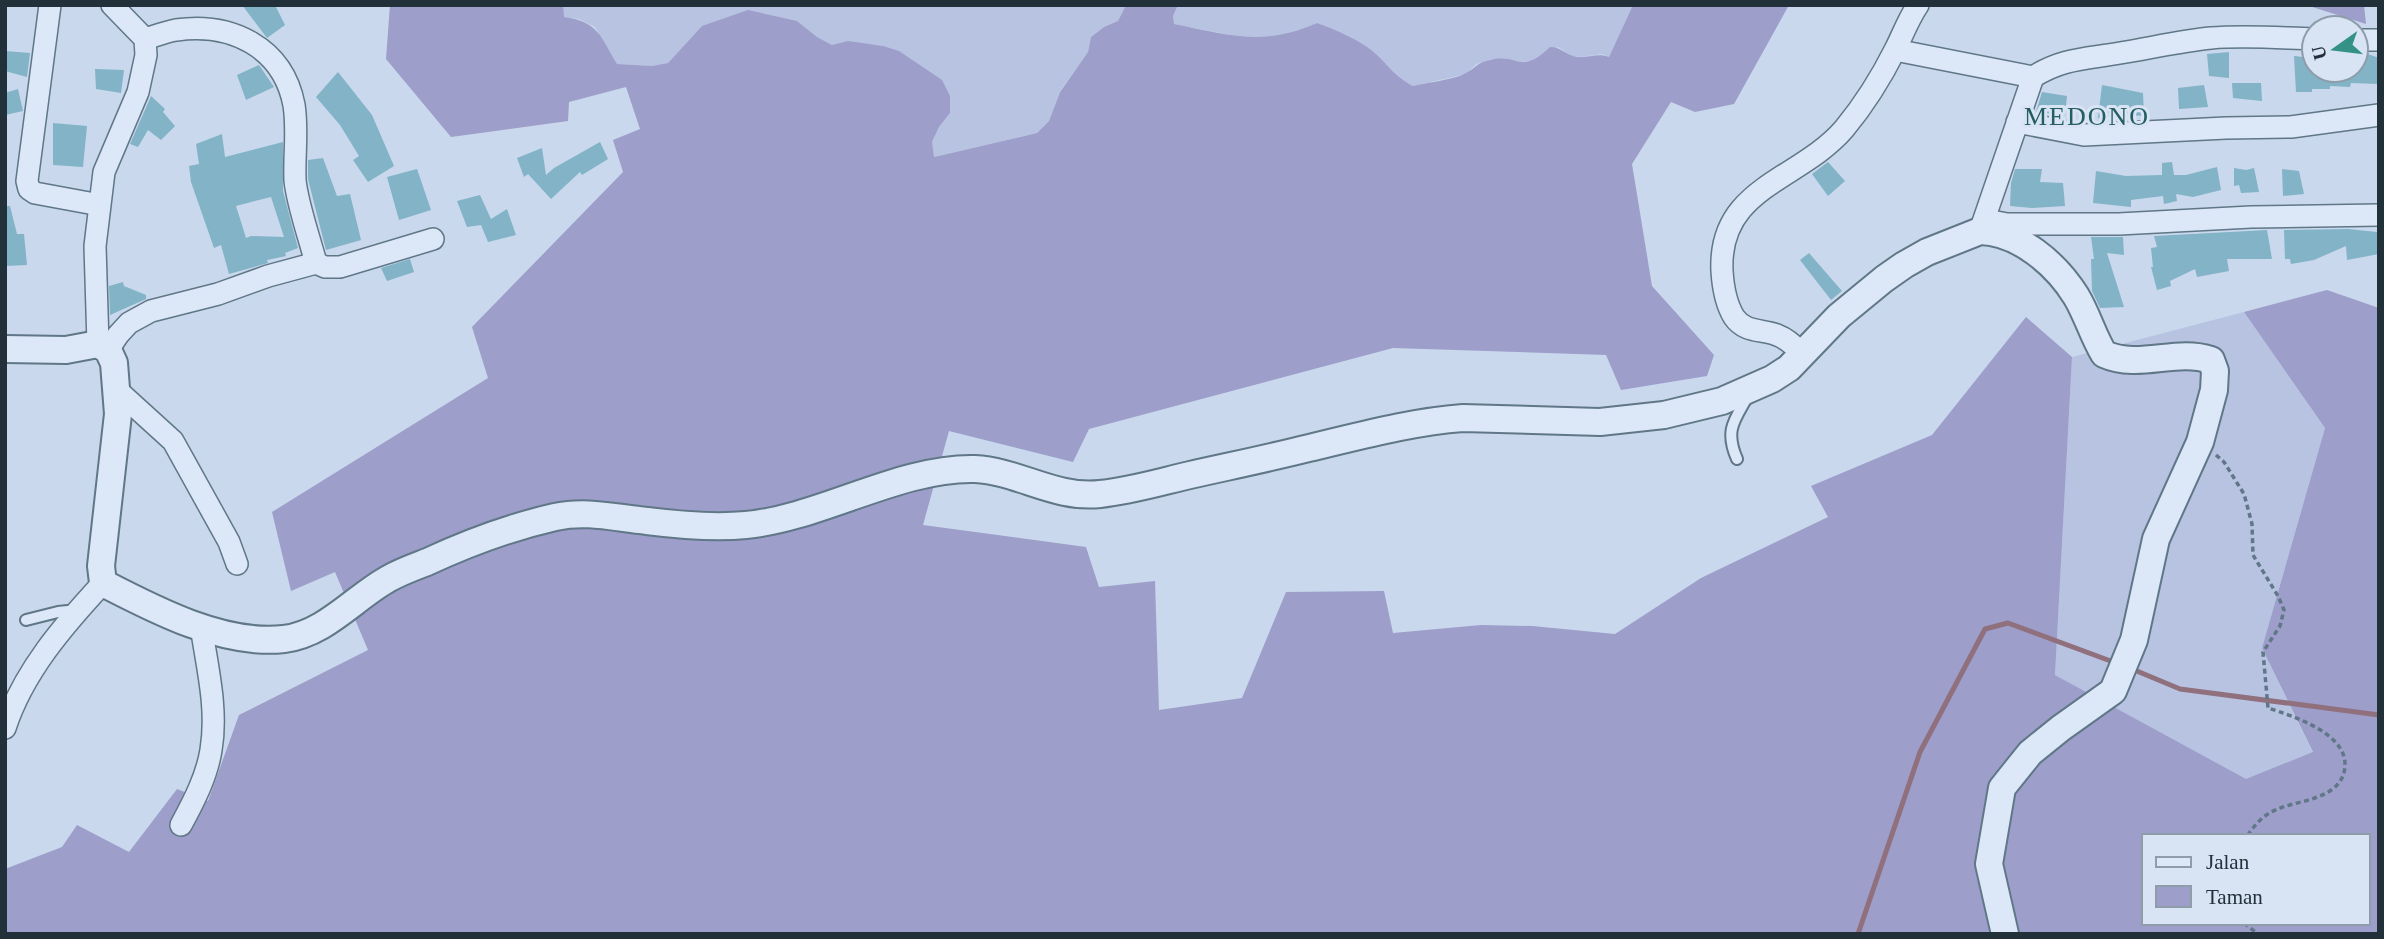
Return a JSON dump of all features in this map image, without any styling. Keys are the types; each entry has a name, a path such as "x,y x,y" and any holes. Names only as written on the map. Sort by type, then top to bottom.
{"street":[{"path":"50,5 27,181 29,188 35,193 100,205"},
{"path":"5,728 22,687 78,610 103,583 101,566 118,414 118,391 114,363 103,347 95,246 104,172 138,92 146,55 145,39 112,5"},
{"path":"1802,354 1792,343 1778,335 1745,328 1736,321 1726,299 1723,282 1722,264 1729,227 1737,212 1746,203 1830,143 1856,114 1895,50 1918,5"},
{"path":"145,39 175,30 228,32 264,49 275,62 293,103 296,137 295,182 316,263"},
{"path":"1895,50 2033,77 2065,61 2193,40 2240,37 2300,39"},
{"path":"1982,225 2033,77"},
{"path":"2017,121 2084,135 2291,127 2379,115"},
{"path":"103,583 150,607 228,636 244,639 285,639 325,624 384,581 461,546 521,526 568,515 595,513 649,522 749,525 907,480 954,470 995,471 1063,492 1095,495 1240,465 1418,423 1462,418 1575,422 1652,416 1701,407 1752,388 1788,368 1839,316 1884,278 1927,252 1982,225 2119,224 2241,217 2379,215"},
{"path":"1982,225 2026,245 2061,276 2077,297 2104,354 2129,362 2182,355 2199,356 2211,360 2216,371 2214,390 2200,442 2157,540 2134,640 2113,691 2030,753 2002,789 1989,864 2005,934"},
{"path":"5,349 66,350 103,347 129,323 151,312 316,263 325,267 340,267 433,239"},
{"path":"118,391 173,442 217,519 237,564"},
{"path":"181,825 203,779 213,734 212,698 201,626"}],"lane":[{"path":"1737,459 1730,441 1731,429 1752,388"},
{"path":"26,620 78,610"}],"path":[{"path":"2200,442 2224,461 2244,494 2252,524 2253,555 2284,611 2280,626 2263,652 2268,708 2304,720 2338,744 2345,758 2345,773 2336,787 2308,801 2278,809 2264,817 2249,834"}],"shaded area":[{"path":"563,5 1126,5 1118,21 1091,37 1088,52 1060,91 1049,121 1037,133 933,157 932,142 950,113 883,46 848,42 832,45 797,21 702,26 668,63 652,66 616,64 595,27 579,19 563,17"},
{"path":"1178,5 1633,5 1609,57 1602,54 1572,56 1558,47 1536,61 1492,59 1476,64 1466,74 1413,86 1398,78 1374,52 1317,23 1296,33 1246,38 1174,24 1173,16"},
{"path":"2244,312 2325,428 2262,648 2313,753 2245,780 2055,675 2072,357"}],"green space":[{"path":"390,5 563,5 564,17 576,19 592,27 602,38 617,64 652,66 668,63 702,26 748,10 797,21 832,45 848,41 899,51 942,80 950,96 950,113 932,142 934,157 1037,133 1049,121 1060,92 1088,52 1091,37 1118,21 1126,5 1178,5 1173,16 1174,24 1246,37 1280,35 1317,23 1363,45 1413,86 1462,75 1486,61 1507,59 1525,62 1540,56 1550,47 1578,57 1609,57 1633,5 1789,5 1734,104 1695,112 1671,102 1632,164 1652,286 1714,355 1707,376 1621,390 1606,355 1393,348 1089,429 1073,462 949,431 923,525 1086,547 1099,587 1155,581 1159,710 1242,698 1286,592 1384,591 1393,633 1481,625 1532,626 1615,634 1701,578 1828,517 1811,486 1932,435 2026,317 2072,357 2055,675 2246,779 2313,752 2262,648 2325,428 2244,312 2327,290 2379,308 2379,934 5,934 5,869 62,847 77,825 129,852 177,789 208,801 239,715 368,650 335,572 291,591 272,512 488,378 472,327 623,172 613,140 640,129 626,87 569,102 568,121 451,137 386,59"},
{"path":"2306,5 2364,5 2365,14 2334,14"}],"building":[{"path":"242,5 275,5 285,25 267,38"},
{"path":"5,51 30,53 27,77 5,71"},
{"path":"2229,52 2229,78 2209,76 2207,54"},
{"path":"2370,55 2379,58 2379,84 2370,84"},
{"path":"2294,56 2300,57 2300,84 2351,84 2350,87 2330,86 2330,89 2296,92"},
{"path":"259,65 274,87 246,100 237,75"},
{"path":"95,69 124,70 121,93 96,89"},
{"path":"338,72 372,115 394,166 368,182 353,160 359,156 340,125 316,97"},
{"path":"2232,83 2261,83 2262,101 2233,98"},
{"path":"2102,85 2143,93 2144,116 2098,118"},
{"path":"2204,85 2208,107 2179,109 2178,88"},
{"path":"18,89 23,111 5,115 5,93"},
{"path":"2042,92 2067,96 2065,115 2036,112"},
{"path":"151,96 165,109 163,112 175,126 161,140 148,130 138,147 130,144"},
{"path":"53,123 87,126 83,167 53,165"},
{"path":"222,134 225,157 283,142 283,191 298,248 285,253 286,256 267,260 268,263 229,274 221,245 214,248 191,182 189,166 199,164 196,144","holes":["271,197 284,237 246,238 236,206"]},
{"path":"600,142 608,159 582,175 580,172 551,199 528,174 524,177 517,158 542,148 546,175"},
{"path":"323,158 337,196 350,194 361,240 326,250 308,179 308,160"},
{"path":"1828,162 1845,181 1828,196 1812,174"},
{"path":"2172,162 2174,175 2186,175 2217,167 2221,190 2193,197 2176,194 2177,201 2164,204 2163,196 2131,200 2131,207 2093,203 2096,171 2126,176 2162,175 2162,163"},
{"path":"2234,168 2254,168 2259,192 2241,193 2239,185 2234,186"},
{"path":"417,169 431,210 399,220 387,177"},
{"path":"2015,169 2042,169 2040,182 2063,183 2065,206 2010,206"},
{"path":"2282,169 2299,171 2304,194 2283,196"},
{"path":"480,195 491,219 507,209 516,235 488,242 481,225 467,227 457,201"},
{"path":"5,206 10,206 17,234 24,234 27,265 5,266"},
{"path":"2348,229 2377,232 2379,254 2347,260 2346,246 2314,260 2291,264 2290,259 2285,259 2284,230"},
{"path":"2267,230 2272,259 2227,259 2229,271 2197,277 2195,269 2170,281 2171,286 2157,290 2151,267 2151,248 2157,247 2154,236"},
{"path":"2091,237 2123,237 2124,255 2107,253 2124,307 2100,308 2092,291 2091,259 2094,259"},
{"path":"1809,253 1842,291 1831,300 1800,260"},
{"path":"410,259 414,272 387,281 381,268"},
{"path":"123,282 124,286 146,295 146,299 110,315 109,286"}],"waterway":[{"path":"1858,934 1920,752 1985,629 2008,623 2116,663"},
{"path":"2132,669 2180,689 2379,715"}],"district":[{"name":"MEDONO","path":"2087,116"}]}
